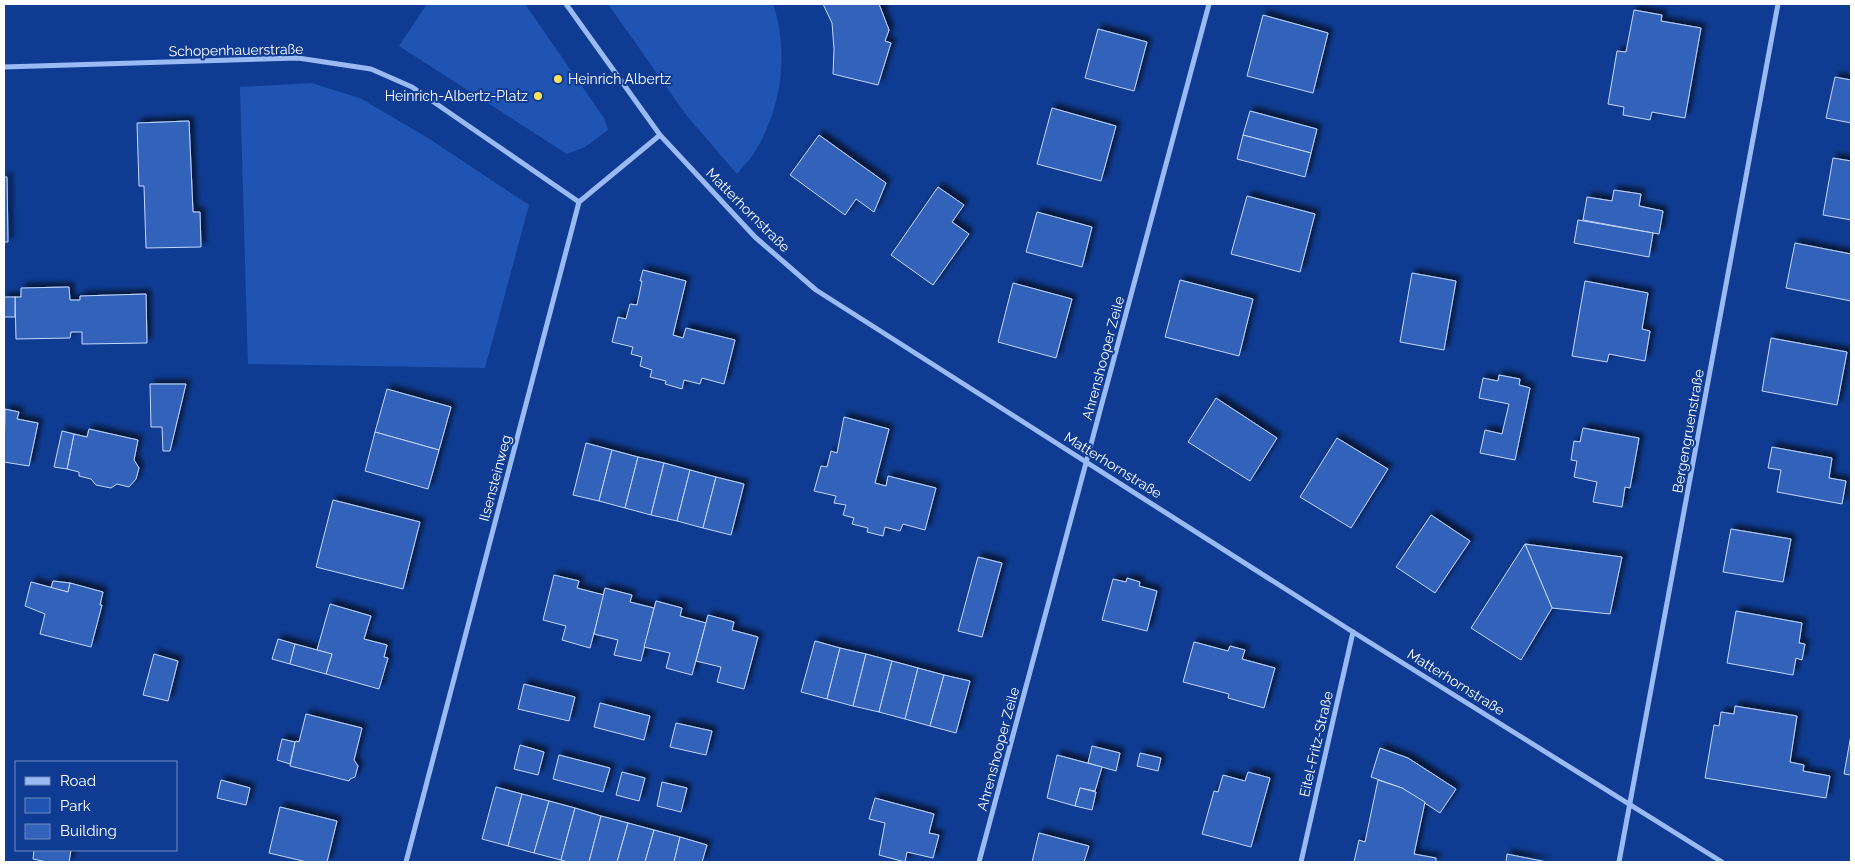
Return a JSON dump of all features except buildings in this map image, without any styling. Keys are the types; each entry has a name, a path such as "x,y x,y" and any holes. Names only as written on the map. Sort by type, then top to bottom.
{"street":[{"name":"Matterhornstraße","path":"566,4 660,135 755,238 816,290 1353,632 1722,862"},
{"name":"Ahrenshooper Zeile","path":"979,862 1209,4"},
{"name":"Bergengruenstraße","path":"1619,862 1778,4"},
{"name":"Schopenhauerstraße","path":"4,67 298,58 371,69 412,87 579,202"},
{"path":"579,202 660,135"},
{"name":"Ilsensteinweg","path":"406,862 579,202"},
{"name":"Eitel-Fritz-Straße","path":"1301,862 1353,632"}],"green space":[{"path":"427,4 525,4 604,118 608,130 585,147 567,154 399,46"},
{"path":"608,4 773,4 781,42 780,82 776,102 762,139 752,156 737,174 687,116"},
{"path":"311,83 360,98 428,138 529,205 485,368 248,364 240,87"}],"place":[{"name":"Heinrich Albertz","path":"558,79"},
{"name":"Heinrich-Albertz-Platz","path":"538,96"}]}
